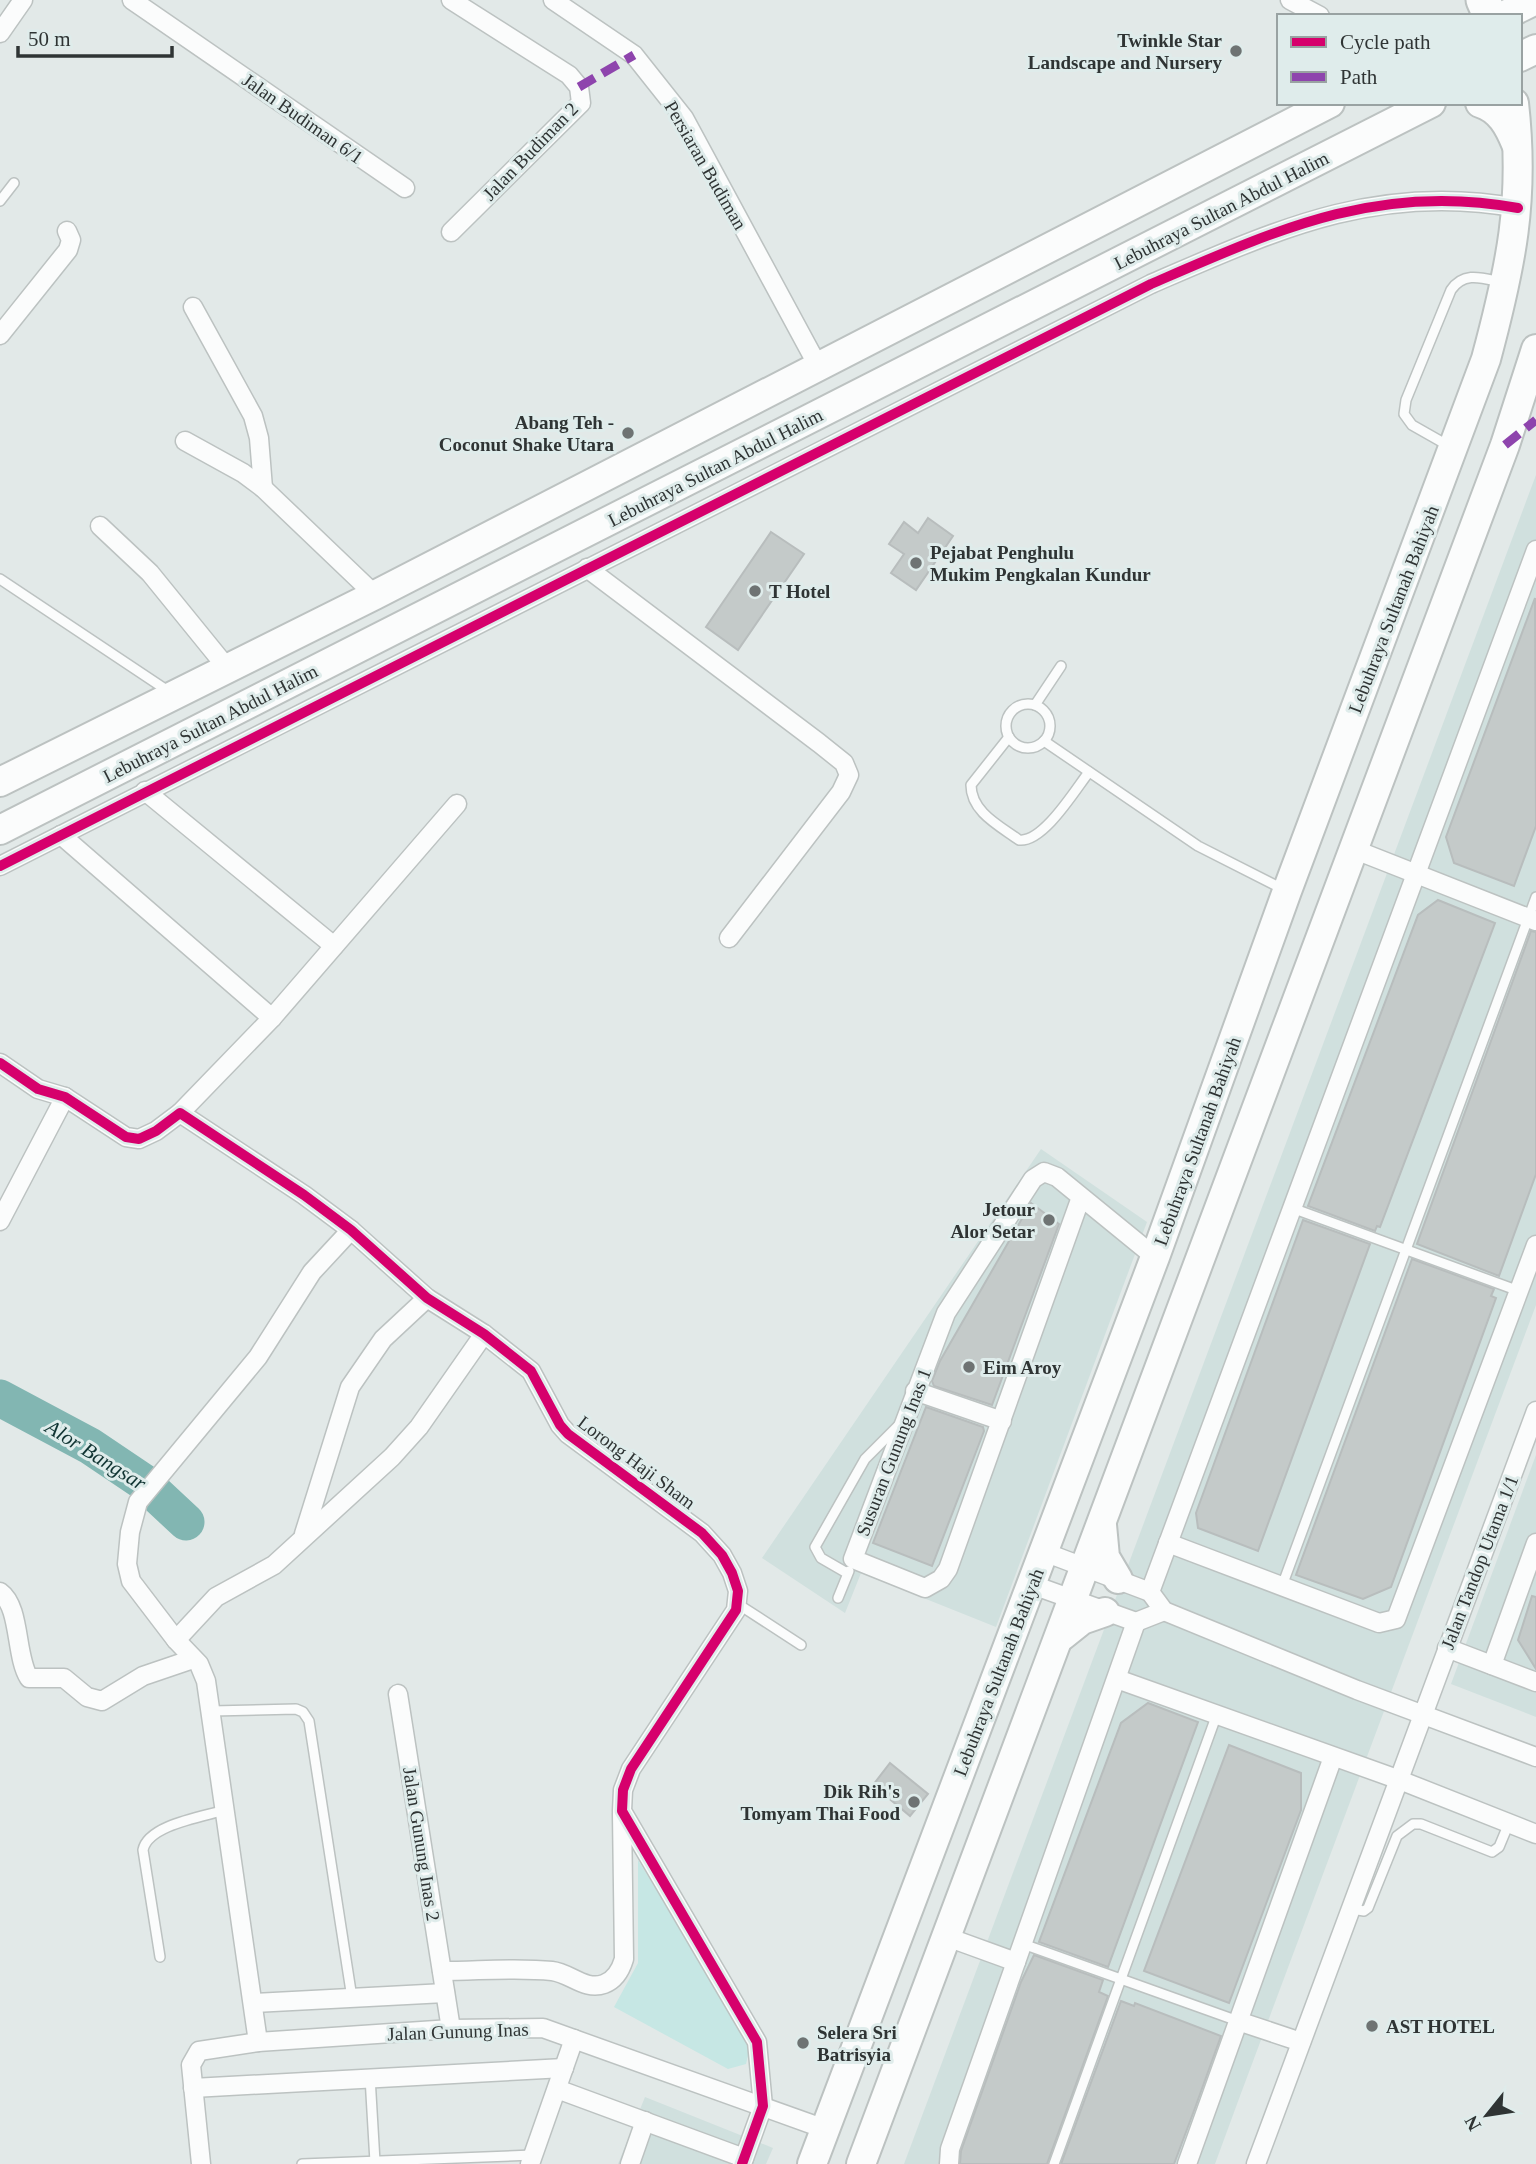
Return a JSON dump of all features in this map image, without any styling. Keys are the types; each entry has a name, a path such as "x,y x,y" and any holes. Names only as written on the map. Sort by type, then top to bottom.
{"main road":[{"path":"1507,14 1536,0"},
{"name":"Lebuhraya Sultan Abdul Halim","path":"0,782 375,595 1326,105"},
{"name":"Lebuhraya Sultan Abdul Halim","path":"0,830 1427,105"},
{"path":"1485,105 1502,118 1519,150"},
{"name":"Lebuhraya Sultanah Bahiyah","path":"812,2164 1155,1256 1287,891 1486,359 1507,282 1518,208 1519,150 1514,105"},
{"path":"861,2164 1062,1636 1103,1519 1505,445 1536,349"},
{"path":"1103,1519 1102,1544 1118,1579"},
{"path":"1062,1636 1082,1620 1105,1612"}],"street":[{"path":"0,33 23,0"},
{"name":"Jalan Budiman 6/1","path":"132,0 405,188"},
{"name":"Jalan Budiman 2","path":"451,0 569,75 579,88 580,103 451,232"},
{"name":"Persiaran Budiman","path":"553,0 634,55 676,108 818,366"},
{"path":"1290,0 1316,14"},
{"path":"0,866 587,568 815,456 978,369 1151,284 1245,243 1349,209 1396,202 1475,200 1518,208"},
{"path":"0,335 68,250 71,240 67,230"},
{"path":"193,307 253,416 259,438 263,488"},
{"path":"185,441 243,472 263,488 375,595"},
{"path":"100,526 150,573 228,669"},
{"path":"1150,1592 1536,550"},
{"path":"587,568 819,743 844,763 849,775 841,792 729,938"},
{"path":"145,791 334,946"},
{"path":"0,1063 38,1089 65,1097 126,1137 139,1139 156,1131 180,1113 272,1018 457,804"},
{"path":"61,835 272,1018"},
{"path":"1353,849 1532,919"},
{"path":"0,1221 65,1097"},
{"name":"Lorong Haji Sham","path":"180,1113 351,1230 427,1298 484,1334 538,1378 553,1413 568,1434 709,1541 732,1573 738,1591 736,1607"},
{"name":"Susuran Gunung Inas 1","path":"1044,1172 1051,1173 1081,1197 948,1569 942,1579 925,1588 850,1566 915,1391 946,1313 1033,1179 1044,1172"},
{"path":"1081,1197 1155,1256"},
{"path":"258,2042 206,1681 199,1664 176,1640 131,1581 127,1564 130,1532 138,1502 258,1357 312,1272 351,1230"},
{"path":"1168,1543 1379,1623 1396,1619 1536,1245"},
{"path":"304,1534 350,1387 383,1339 427,1298"},
{"path":"176,1640 216,1597 274,1565 304,1534 392,1457 419,1427 484,1334"},
{"path":"915,1391 1002,1421"},
{"name":"Jalan Tandop Utama 1/1","path":"1256,2164 1352,1909 1397,1779 1534,1422"},
{"path":"1492,1665 1533,1562 1536,1542"},
{"path":"1044,1552 1150,1592 1164,1611 1536,1758"},
{"path":"1030,1584 1136,1622 1164,1611"},
{"path":"0,1592 5,1596 13,1618 29,1678 64,1678 87,1697 102,1701 143,1676 193,1659"},
{"path":"442,1971 555,1971 588,1985 604,1985 621,1969 624,1959 623,1790 631,1769 736,1607"},
{"path":"949,2164 950,2150 1136,1622"},
{"path":"1447,1648 1536,1682"},
{"path":"1117,1679 1397,1779 1536,1834"},
{"name":"Jalan Gunung Inas 2","path":"398,1694 451,2029"},
{"path":"1187,2164 1333,1757"},
{"path":"557,2089 743,2161 763,2106 757,2042 622,1811"},
{"path":"947,1937 1016,1962"},
{"path":"254,2003 445,1993"},
{"path":"1238,2021 1301,2042"},
{"name":"Jalan Gunung Inas","path":"193,2088 191,2065 200,2051 258,2042 451,2029 543,2028 825,2129"},
{"path":"531,2160 574,2039"},
{"path":"201,2164 193,2088 564,2068"},
{"path":"630,2164 645,2121"}],"lane":[{"path":"0,201 15,183"},
{"path":"1453,448 1412,425 1404,414 1406,400 1451,290 1458,281 1472,276 1507,282"},
{"path":"0,579 175,696"},
{"path":"1035,705 1061,666"},
{"path":"1021,705 1035,705 1042,709 1050,722 1044,741 1028,748 1014,743 1009,737 1009,715 1021,705"},
{"path":"1009,737 971,785 971,793 984,814 1019,840 1034,838 1089,772"},
{"path":"1044,741 1198,846 1287,891"},
{"path":"1282,1586 1532,919 1536,897"},
{"path":"1292,1208 1519,1291"},
{"path":"838,1598 850,1566 821,1558 815,1547 866,1459 903,1421"},
{"path":"736,1607 744,1608 801,1646"},
{"path":"212,1711 296,1709 303,1712 309,1721 352,1999"},
{"path":"1054,2164 1217,1714"},
{"path":"160,1957 143,1850 145,1840 155,1832 226,1810"},
{"path":"1352,1909 1364,1911 1368,1908 1397,1836 1406,1826 1421,1824 1492,1852 1499,1847 1509,1824"},
{"path":"1023,1944 1122,1977 1238,2021"},
{"path":"370,2077 375,2162"},
{"path":"302,2164 531,2160"}],"shaded area":[{"path":"1536,475 1536,1305 1215,2164 904,2164"},
{"path":"1041,1149 1147,1222 996,1627 861,1573 845,1613 762,1558"},
{"path":"1536,1455 1536,1717 1451,1684"},
{"path":"638,1860 751,2043 746,2064 728,2069 614,2007 638,1963"},
{"path":"645,2097 773,2148 766,2164 618,2164"}],"building":[{"name":"Pejabat Penghulu Mukim Pengkalan Kundur","path":"928,518 953,536 916,590 891,573 904,554 889,544 904,522 918,533"},
{"name":"T Hotel","path":"771,532 804,554 738,650 706,627"},
{"path":"1535,598 1536,826 1514,886 1454,863 1446,837"},
{"path":"1438,900 1495,923 1380,1227 1377,1226 1375,1231 1308,1206 1418,915"},
{"path":"1531,931 1536,932 1536,1174 1499,1276 1417,1244"},
{"path":"1031,1203 1059,1224 992,1405 934,1386 932,1381 940,1361"},
{"path":"1303,1220 1370,1244 1258,1551 1198,1528 1196,1513"},
{"path":"1412,1259 1494,1289 1491,1296 1496,1298 1391,1587 1363,1599 1296,1575"},
{"path":"926,1407 983,1427 984,1431 932,1566 873,1543"},
{"path":"1532,1596 1536,1597 1536,1669 1518,1640"},
{"path":"1148,1703 1198,1722 1108,1967 1039,1942 1121,1723"},
{"path":"1229,1745 1301,1773 1301,1810 1229,2003 1144,1971"},
{"path":"890,1763 928,1794 910,1816 873,1785"},
{"path":"1034,1955 1103,1980 1099,1992 1108,1996 1047,2164 960,2164 961,2151 1021,1982"},
{"path":"1121,2001 1134,2006 1135,2003 1221,2036 1195,2108 1174,2164 1061,2164"}],"waterway":[{"name":"Alor Bangsar","path":"0,1398 90,1446 142,1481 186,1522"}],"marked path":[{"path":"579,87 634,55"},
{"path":"1505,445 1536,420"}],"cycle path":[{"path":"0,866 1151,284 1285,229 1373,206 1419,201 1467,202 1518,208"},
{"path":"0,1063 38,1089 65,1097 126,1137 139,1139 156,1131 180,1113 304,1195 351,1230 427,1298 484,1334 531,1371 560,1425 568,1434 702,1533 722,1555 738,1591 736,1610 631,1769 623,1790 622,1811 757,2042 763,2106 742,2164"}],"place":[{"name":"Twinkle Star Landscape and Nursery","path":"1236,51"},
{"name":"Abang Teh - Coconut Shake Utara","path":"628,433"},
{"name":"Pejabat Penghulu Mukim Pengkalan Kundur","path":"916,563"},
{"name":"T Hotel","path":"755,591"},
{"name":"Jetour Alor Setar","path":"1049,1220"},
{"name":"Eim Aroy","path":"969,1367"},
{"name":"Dik Rih's Tomyam Thai Food","path":"914,1802"},
{"name":"AST HOTEL","path":"1372,2026"},
{"name":"Selera Sri Batrisyia","path":"803,2043"}]}
